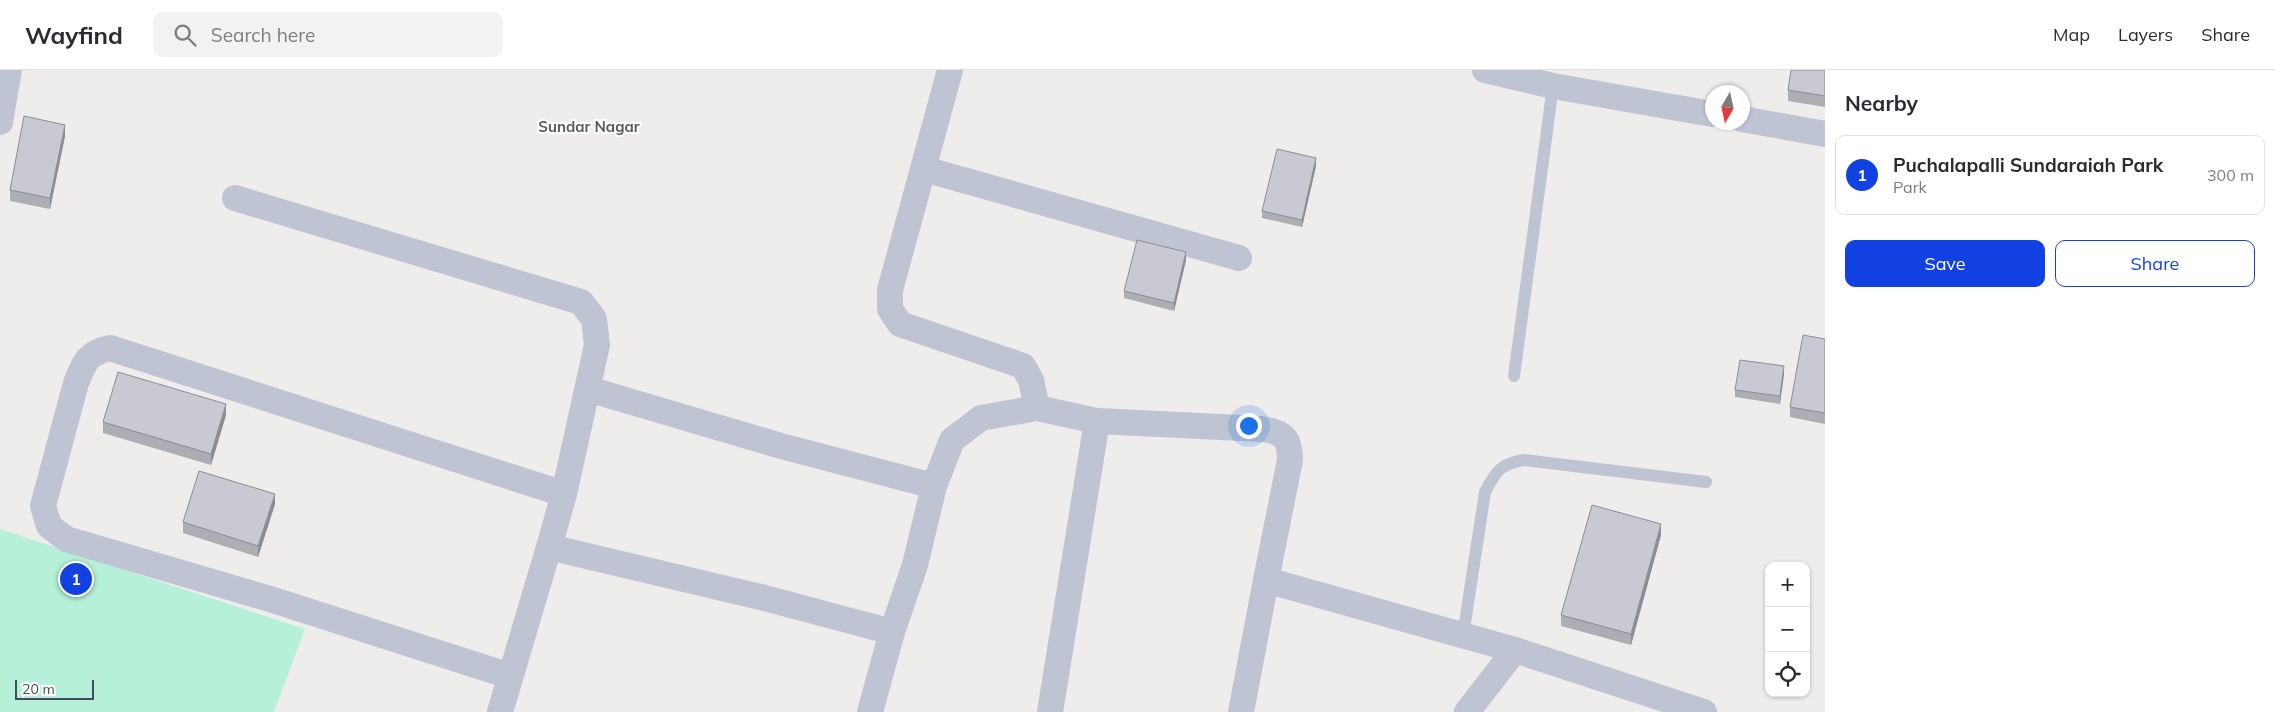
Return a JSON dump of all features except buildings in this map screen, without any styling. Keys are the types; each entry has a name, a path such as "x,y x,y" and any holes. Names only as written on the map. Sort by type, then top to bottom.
{"street":[{"path":"1,106 9,70"},
{"path":"950,70 890,290 890,309 900,324 1023,366 1032,380 1037,408"},
{"path":"1485,70 1554,78 1705,112"},
{"path":"1750,120 1825,134"},
{"path":"924,169 1239,258"},
{"path":"236,198 581,302 594,319 598,345 564,494 500,712"},
{"path":"510,676 270,599 66,539 49,526 43,506 76,383 83,364 96,351 110,348 564,494"},
{"path":"588,389 781,446 934,486"},
{"path":"870,712 892,632 915,565 934,486 952,440 981,418 1037,408 1097,421 1262,428 1276,431 1284,437 1290,448 1290,460 1241,712"},
{"path":"1050,712 1097,421"},
{"path":"549,547 765,598 892,632"},
{"path":"1266,580 1515,650 1704,712"},
{"path":"1467,712 1515,650"}],"lane":[{"path":"1514,376 1554,78"},
{"path":"1463,636 1486,492 1495,472 1510,462 1524,460 1706,482"}],"green space":[{"path":"0,529 305,629 274,712 0,712"}],"place":[{"name":"Puchalapalli Sundaraiah Park","path":"76,579"}],"district":[{"name":"Sundar Nagar","path":"589,126"}]}
